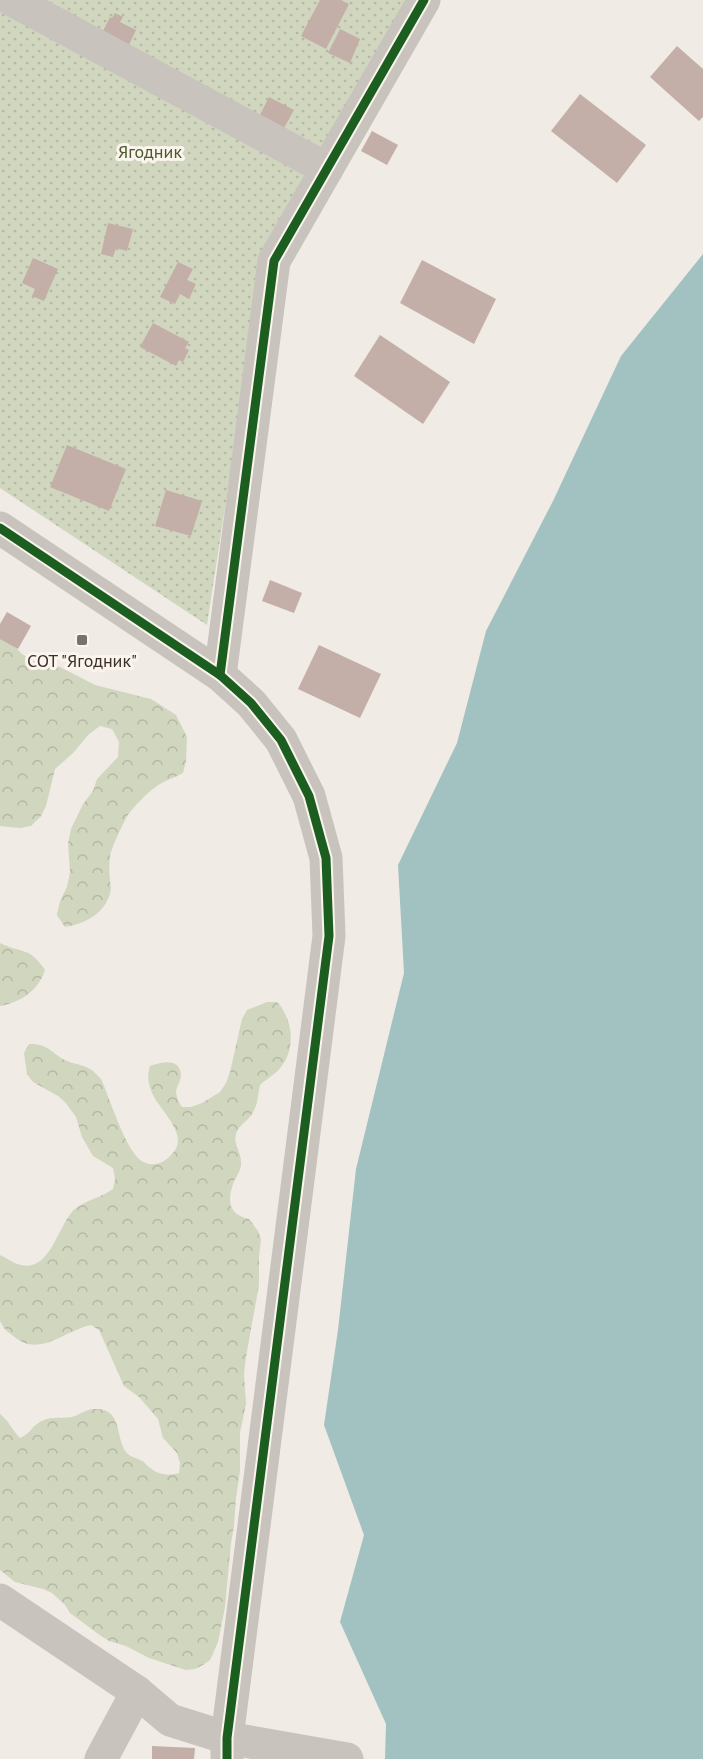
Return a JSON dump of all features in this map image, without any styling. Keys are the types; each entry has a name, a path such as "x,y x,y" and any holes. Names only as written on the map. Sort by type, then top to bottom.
{"street":[{"path":"12,0 327,170"},
{"path":"220,675 274,261 327,170 414,3"},
{"path":"0,528 220,675 251,704 281,740 309,796 326,858 329,936 227,1748"},
{"path":"0,1600 137,1692 170,1720 227,1748 270,1745 347,1759"},
{"path":"101,1759 137,1692"}],"green space":[{"name":"Ягодник","path":"0,0 407,0 263,259 207,625 0,488"},
{"path":"0,632 22,654 33,661 60,667 95,685 151,699 176,715 187,737 183,773 153,789 137,804 124,822 111,853 109,868 111,890 104,907 93,917 72,926 65,927 57,915 70,872 68,843 71,829 83,804 93,791 97,779 118,757 119,742 112,729 100,726 89,734 55,769 46,806 41,816 31,826 19,828 0,826"},
{"path":"0,943 30,954 45,970 38,984 28,994 15,1002 0,1006"},
{"path":"267,1002 277,1002 282,1009 289,1025 291,1043 281,1067 260,1085 255,1109 239,1128 235,1138 241,1165 231,1191 231,1207 237,1214 249,1219 261,1239 259,1285 244,1374 246,1404 240,1433 240,1471 225,1607 218,1642 210,1660 195,1669 186,1670 149,1658 126,1646 109,1641 70,1613 52,1593 15,1582 0,1570 0,1414 20,1438 45,1419 72,1417 91,1409 103,1410 114,1418 123,1446 130,1455 163,1474 179,1473 180,1463 177,1453 163,1438 158,1419 139,1397 124,1386 99,1330 91,1325 44,1344 34,1345 16,1338 5,1329 0,1321 0,1255 21,1265 32,1265 40,1261 47,1254 76,1208 113,1189 115,1179 113,1168 93,1156 82,1137 76,1117 65,1102 33,1082 27,1074 24,1053 29,1044 41,1045 67,1061 92,1071 101,1079 133,1152 142,1162 156,1164 172,1154 177,1147 178,1139 172,1123 152,1093 148,1080 150,1066 164,1062 177,1065 181,1075 176,1093 182,1107 202,1103 220,1092 226,1083 242,1019 247,1010"}],"water":[{"path":"703,254 703,1759 385,1759 386,1724 340,1622 364,1535 324,1425 338,1330 356,1169 404,973 398,865 457,743 486,631 553,501 621,356"}],"building":[{"path":"320,0 341,0 349,4 326,49 301,36"},
{"path":"115,13 123,17 120,22 136,30 126,51 99,39 110,17 112,18"},
{"path":"340,29 360,39 350,63 328,53"},
{"path":"677,46 703,69 703,117 699,121 650,77"},
{"path":"580,94 646,145 617,183 551,131"},
{"path":"269,97 294,110 283,130 259,117"},
{"path":"372,131 398,145 387,165 361,151"},
{"path":"108,223 133,229 127,251 116,248 113,257 101,254"},
{"path":"33,258 58,269 44,301 32,296 35,289 22,283"},
{"path":"422,260 496,299 474,344 400,303"},
{"path":"178,262 193,269 187,280 196,284 189,299 180,294 175,304 160,297"},
{"path":"153,323 189,342 185,348 189,350 183,362 179,360 176,366 140,347"},
{"path":"380,335 450,382 423,424 354,376"},
{"path":"67,445 126,469 109,511 50,487"},
{"path":"166,490 202,501 191,536 155,526"},
{"path":"270,580 302,593 294,613 262,601"},
{"path":"7,612 31,626 18,649 0,639 0,624"},
{"path":"319,645 381,674 360,718 298,689"},
{"path":"152,1746 195,1748 194,1759 152,1759"}],"cycle path":[{"path":"220,675 274,261 424,0"},
{"path":"0,528 220,675 251,703 281,740 309,796 326,858 329,936 227,1738 227,1759"}],"place":[{"name":"СОТ \"Ягодник\"","path":"82,640"}]}
